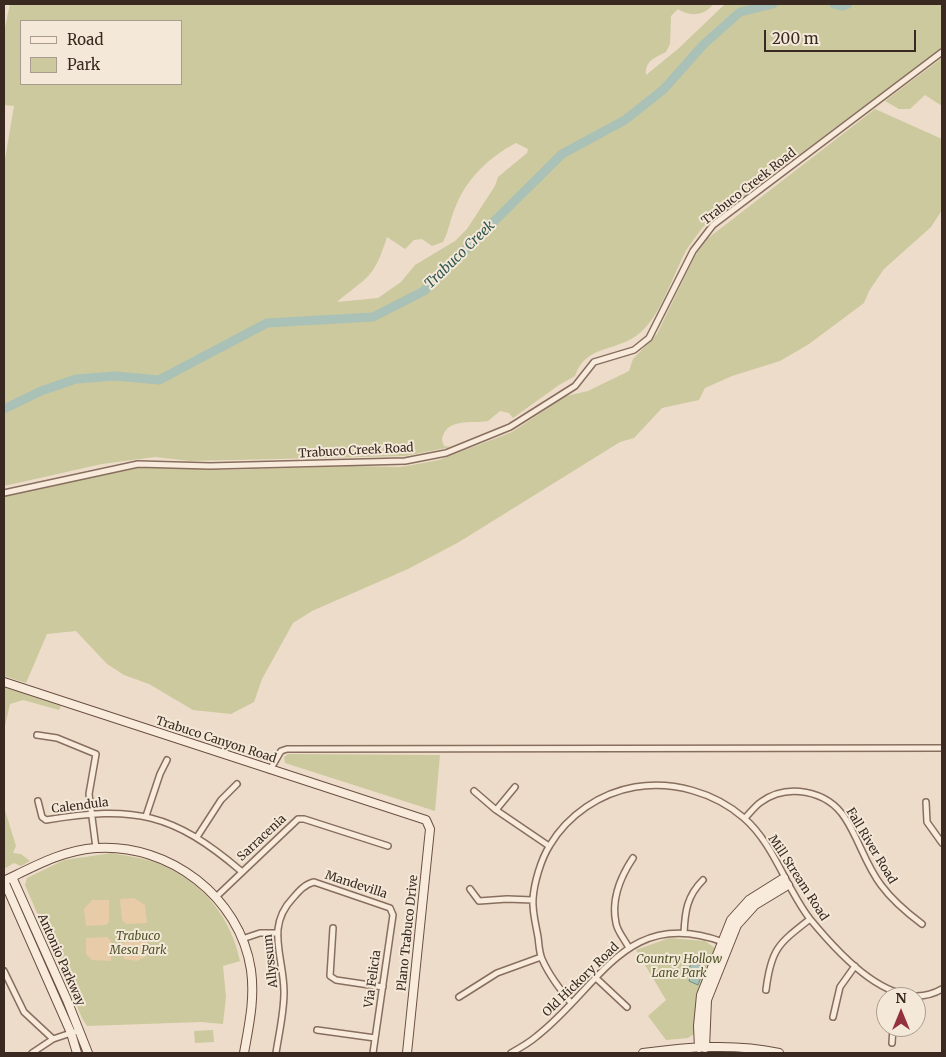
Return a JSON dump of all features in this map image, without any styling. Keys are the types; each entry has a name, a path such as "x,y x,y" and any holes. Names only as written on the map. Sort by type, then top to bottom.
{"main road":[{"name":"Trabuco Canyon Road","path":"4,682 270,770 423,818"},
{"name":"Plano Trabuco Drive","path":"407,1053 430,829 428,822 423,818"},
{"path":"4,881 58,856 96,848 115,847 150,854 179,867 205,885 230,916 242,939 252,984 251,1014 244,1053"},
{"name":"Antonio Parkway","path":"12,877 88,1053"},
{"name":"Antonio Parkway","path":"4,881 77,1053"},
{"path":"702,1048 698,1026 701,996 725,943 731,920 749,900 786,882"},
{"path":"643,1053 665,1053 702,1048 740,1048 779,1053"}],"street":[{"name":"Trabuco Creek Road","path":"4,492 138,464 210,466 405,461 446,453 510,427 575,386 594,362 634,350 649,338 693,251 713,225 942,52"},
{"path":"37,735 57,738 96,754 89,794 96,848"},
{"path":"270,770 281,751 287,749 942,748"},
{"path":"146,816 160,774 167,760"},
{"path":"197,838 221,800 237,784"},
{"name":"Mill Stream Road","path":"571,1003 553,980 541,957 533,900 539,873 549,846 582,810 622,790 664,785 686,788 715,798 745,818 768,847 786,882 810,919 855,966 884,987"},
{"path":"496,810 515,787"},
{"path":"474,791 496,810 549,846"},
{"name":"Fall River Road","path":"745,818 760,802 786,791 807,792 829,801 845,817 862,854 880,884 902,910 922,924"},
{"name":"Calendula","path":"38,802 42,817 46,820 110,812 146,816 166,823 213,847 240,872"},
{"path":"926,802 927,822 942,843"},
{"name":"Sarracenia","path":"216,897 240,872 296,820 301,818 388,846"},
{"path":"629,948 616,924 615,904 626,869 633,858"},
{"path":"684,933 687,903 695,889 704,880"},
{"name":"Mandevilla","path":"314,882 390,908"},
{"name":"Allyssum","path":"276,1053 284,992 277,933 280,917 283,909 298,892 314,882"},
{"path":"470,889 479,902 507,899 533,900"},
{"name":"Via Felicia","path":"373,1053 392,916 390,908"},
{"path":"766,990 768,967 777,948 810,919"},
{"path":"333,928 330,976 336,980 383,987"},
{"path":"242,939 260,933 277,933"},
{"name":"Old Hickory Road","path":"511,1053 538,1036 629,948 652,937 684,933 725,943"},
{"path":"459,997 497,973 541,957"},
{"path":"833,1016 840,987 855,966"},
{"path":"4,971 24,1012 53,1039"},
{"path":"596,978 628,1008"},
{"name":"Mill Stream Road","path":"926,994 942,989"},
{"path":"32,1053 53,1039 79,1030"},
{"path":"317,1030 375,1038"},
{"path":"892,1043 893,1037"}],"green space":[{"path":"10,4 713,4 701,13 692,14 678,9 671,16 670,44 666,52 649,63 646,75 678,49 725,4 942,4 942,47 703,227 687,249 655,315 641,332 632,339 587,358 580,365 575,376 559,385 513,418 509,413 500,411 488,421 454,425 444,433 442,440 444,446 451,447 405,456 190,461 155,457 102,464 4,486 4,165 14,106 4,105 4,32","holes":["516,143 528,149 527,153 498,177 495,186 467,229 455,241 415,265 401,282 378,298 337,302 369,276 378,262 387,237 405,249 414,240 422,239 432,246 443,242 453,212 472,178 488,162"]},
{"path":"942,58 942,106 925,95 910,109 899,109 885,101"},
{"path":"875,109 942,139 942,210 931,227 884,269 869,291 864,303 809,344 780,361 732,376 705,388 699,400 662,408 634,438 620,442 459,542 408,569 312,611 293,623 262,679 254,702 231,714 193,710 149,684 124,675 107,664 76,631 47,634 26,683 4,676 4,496 141,466 226,470 352,466 400,467 439,460 512,432 566,396 588,391 629,371 633,359 657,334 695,256 707,239"},
{"path":"4,687 61,706 59,710 23,700 10,704 4,730"},
{"path":"288,754 440,755 435,811 285,763 284,757"},
{"path":"4,807 16,846 13,853 21,854 30,861 21,866 14,863 4,869"},
{"name":"Trabuco Mesa Park","path":"112,853 152,861 179,874 204,893 223,917 236,945 240,961 223,966 226,997 223,1024 201,1022 87,1026 25,885 27,878 64,860"},
{"name":"Country Hollow Lane Park","path":"669,938 705,941 715,948 698,997 694,1018 694,1034 688,1038 666,1040 648,1016 666,1000 636,950"},
{"path":"213,1030 214,1042 195,1043 194,1031"}],"sand":[{"path":"134,898 145,905 147,923 126,924 122,920 120,899"},
{"path":"92,900 109,900 109,922 106,925 86,926 84,909"},
{"path":"146,935 148,947 145,957 137,961 124,959 123,940 125,936"},
{"path":"107,937 111,941 111,961 92,960 86,954 86,938"}],"shaded area":[{"path":"693,960 704,969 698,985 689,981 690,977 687,975"}],"waterway":[{"name":"Trabuco Creek","path":"4,409 41,391 76,379 116,376 159,380 267,323 373,317 424,291 562,154 625,120 664,89 703,45 740,12 773,4"},
{"name":"Trabuco Creek","path":"834,4 843,6 848,4"}]}
